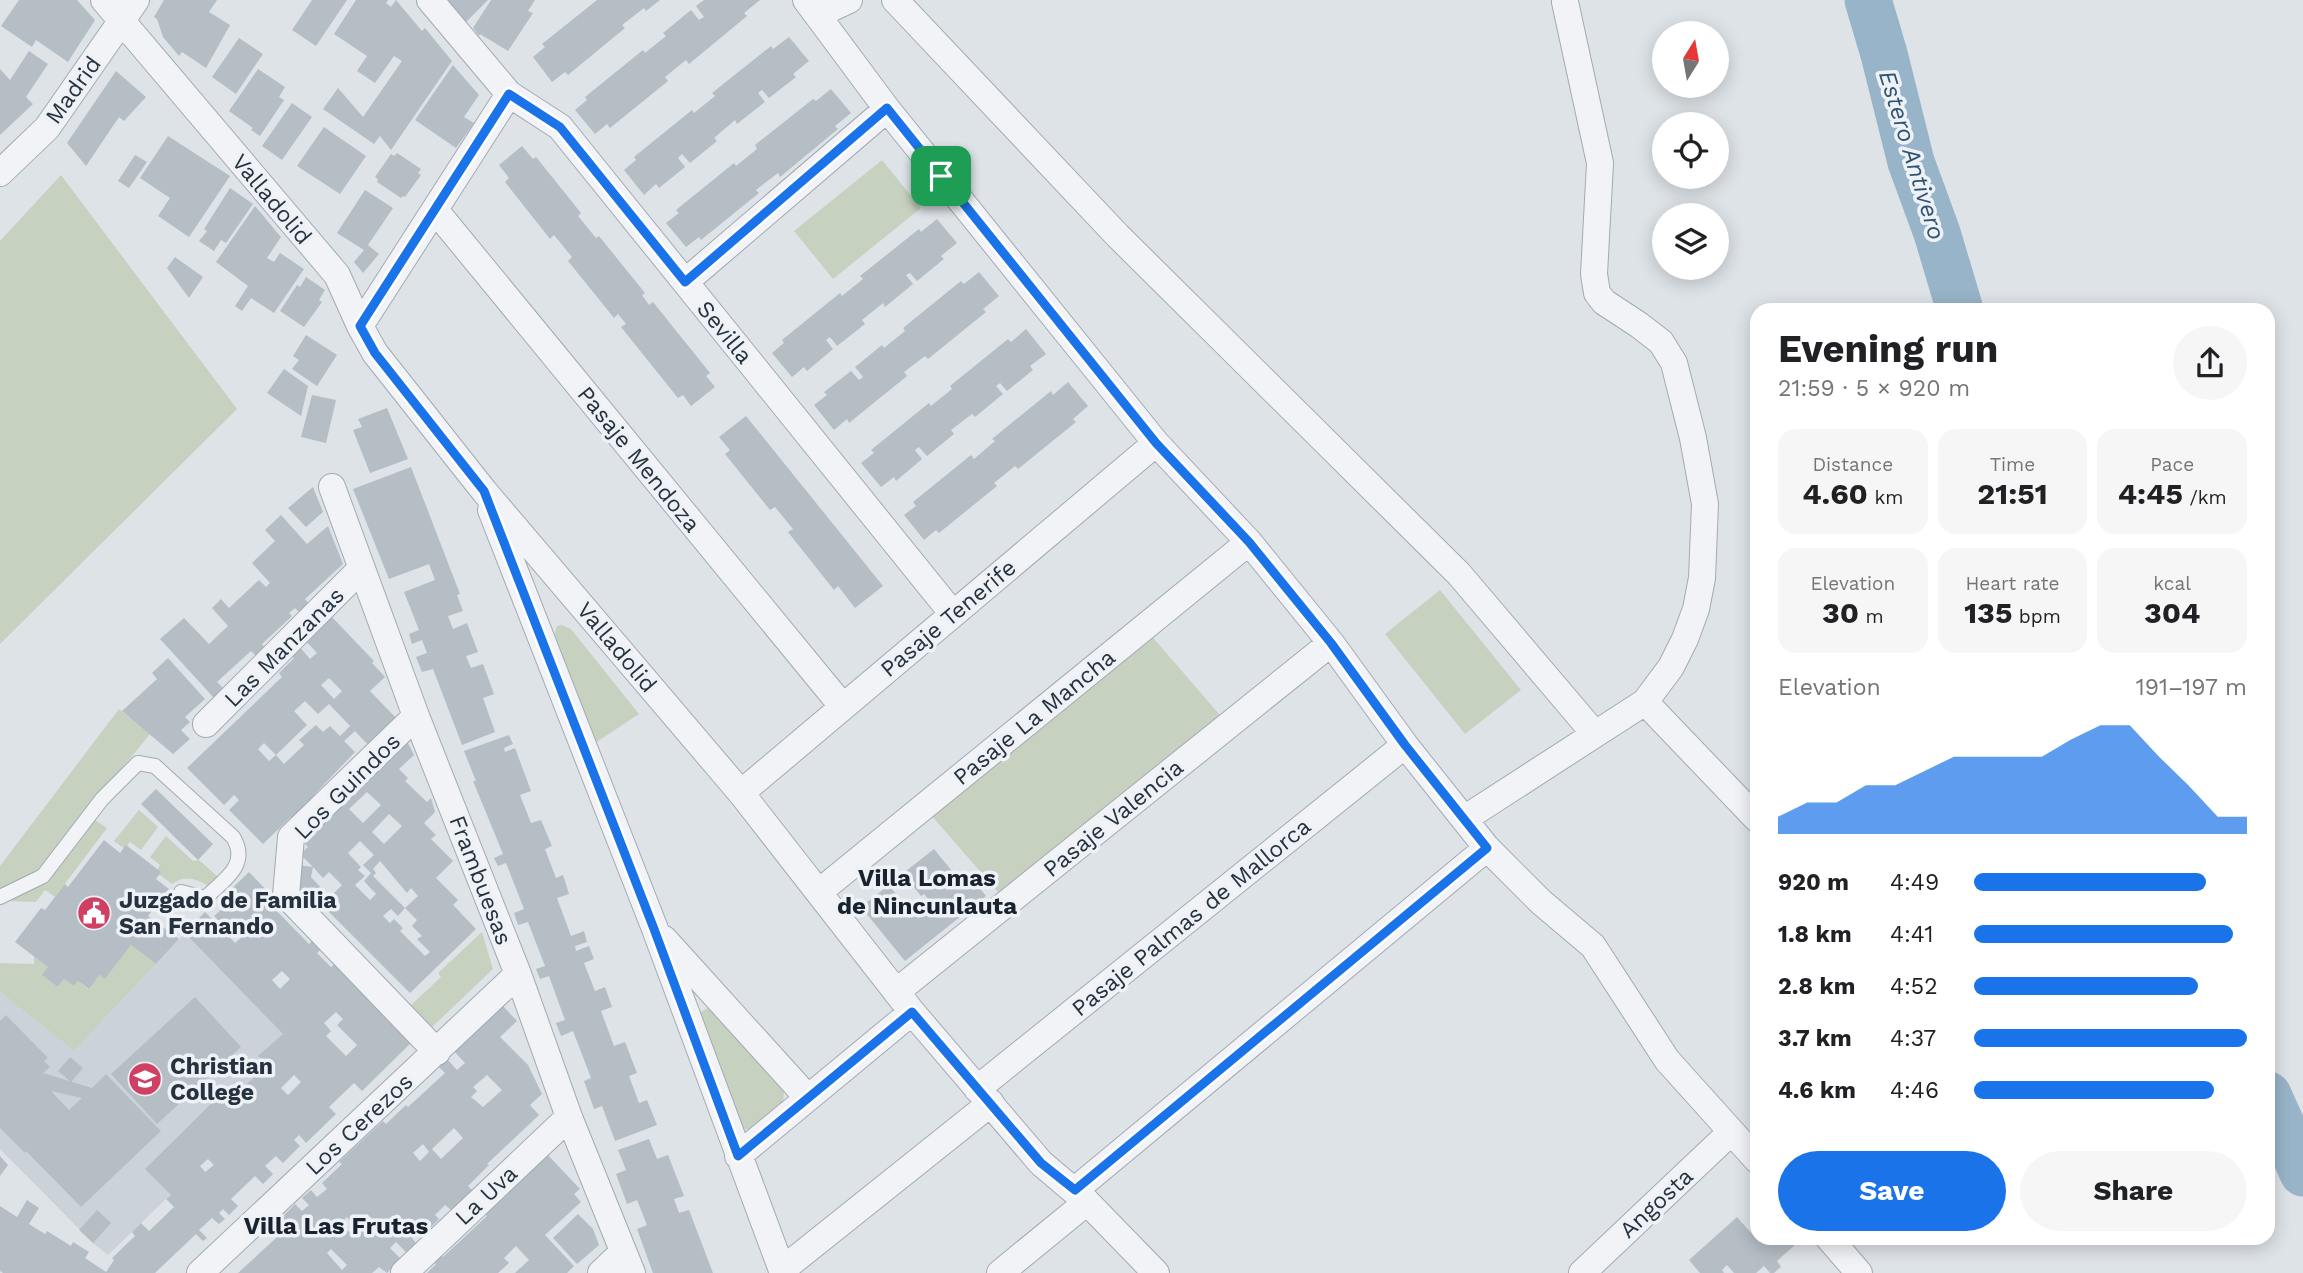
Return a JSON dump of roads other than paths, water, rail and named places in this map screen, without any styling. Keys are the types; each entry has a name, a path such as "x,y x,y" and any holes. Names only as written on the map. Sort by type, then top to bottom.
{"street":[{"name":"Valladolid","path":"104,0 129,10 337,275 375,353 484,491 741,793 904,1002 1041,1163 1081,1196 1156,1273"},
{"name":"Sevilla","path":"430,0 509,94 560,127 953,614"},
{"path":"849,0 812,8 887,108 1156,443 1249,542 1331,643 1405,745 1487,848 1541,902 1593,946 1667,1060 1750,1152"},
{"path":"895,0 1118,236 1459,574 1594,733"},
{"path":"1464,819 1646,702 1671,667 1685,639 1696,609 1702,578 1704,504 1693,438 1674,363 1661,342 1604,302 1597,293 1594,274 1600,163 1564,2"},
{"name":"Madrid","path":"0,173 47,128 129,10"},
{"path":"360,326 509,94"},
{"path":"685,282 887,108"},
{"name":"Pasaje Mendoza","path":"435,211 843,707"},
{"name":"Pasaje Tenerife","path":"741,793 1156,443"},
{"name":"Frambuesas","path":"332,486 416,716 518,974 569,1117 627,1262"},
{"path":"484,491 783,1271"},
{"name":"Pasaje La Mancha","path":"819,892 1249,542"},
{"name":"Las Manzanas","path":"206,724 361,569"},
{"name":"Pasaje Valencia","path":"738,1156 808,1098 904,1002 1331,643"},
{"path":"1646,702 1750,812"},
{"name":"Los Guindos","path":"416,716 291,837 286,895 437,1052"},
{"name":"Pasaje Palmas de Mallorca","path":"783,1271 984,1096 1405,745"},
{"path":"1000,1273 1081,1196 1487,848"},
{"path":"654,929 808,1098"},
{"name":"Los Cerezos","path":"200,1273 518,974"},
{"name":"La Uva","path":"404,1273 569,1117"},
{"name":"Angosta","path":"1582,1273 1731,1132"},
{"path":"1835,1245 1859,1273"},
{"path":"601,1273 627,1262"}],"lane":[{"path":"0,897 43,876 102,799 138,763 155,766 233,837 240,849 239,860 233,871 205,898 181,892"}],"waterway":[{"name":"Estero Antivero","path":"1868,0 1911,162 1937,233 1958,303"},
{"name":"Estero Antivero","path":"2275,1111 2303,1173"}],"place":[{"name":"Juzgado de Familia San Fernando","path":"94,913"},
{"name":"Christian College","path":"145,1079"}],"district":[{"name":"Villa Lomas de Nincunlauta","path":"927,892"},
{"name":"Villa Las Frutas","path":"336,1226"}]}
